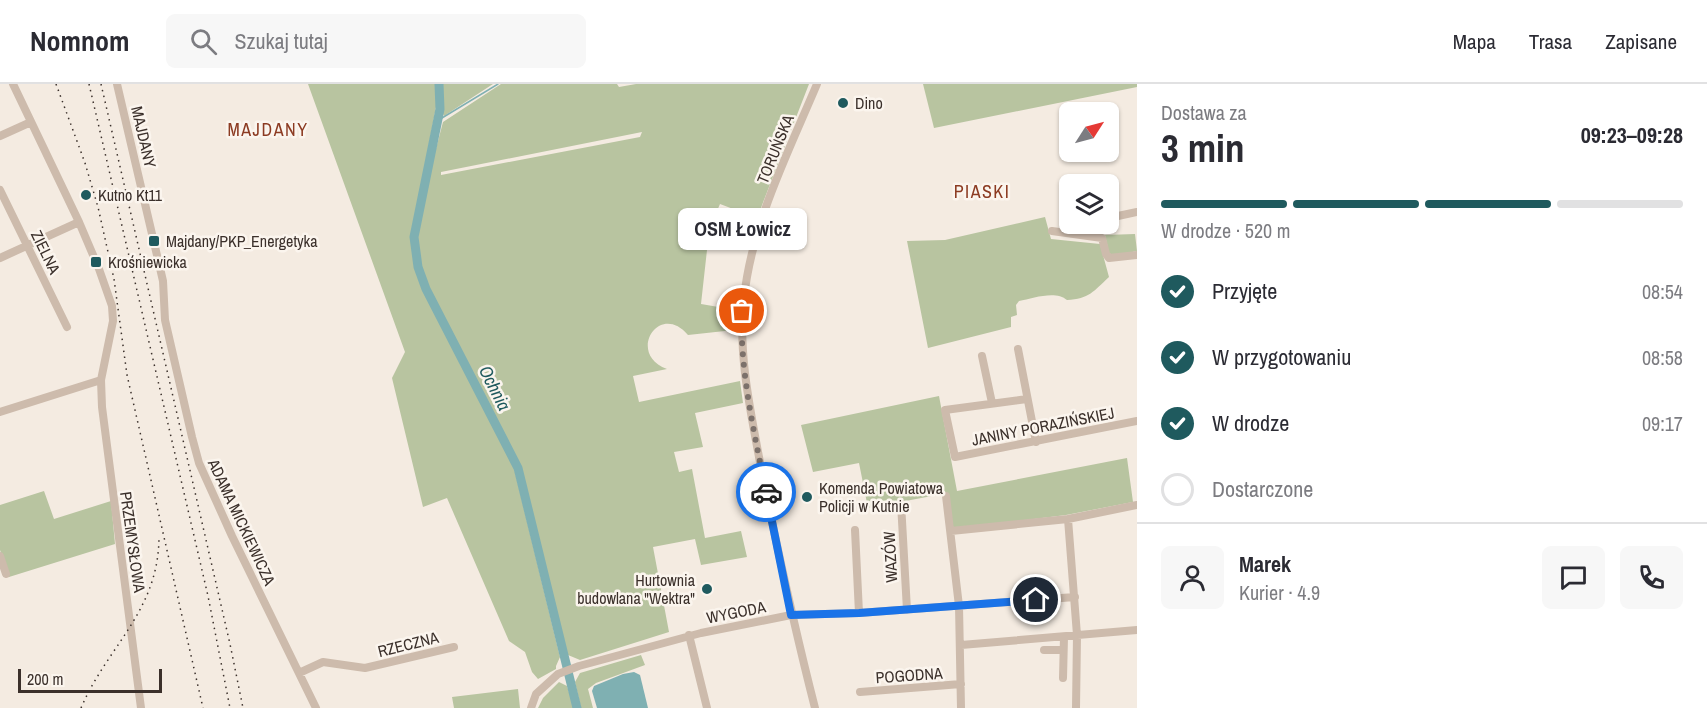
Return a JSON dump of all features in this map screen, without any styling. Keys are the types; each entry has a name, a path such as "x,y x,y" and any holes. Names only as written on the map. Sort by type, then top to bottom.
{"street":[{"path":"0,412 101,380 113,311 99,269 79,222 13,84"},
{"name":"MAJDANY","path":"117,84 163,281 164,302"},
{"name":"TORUŃSKA","path":"815,708 791,615 754,433 742,326 744,296 759,228 817,84"},
{"path":"0,136 31,122"},
{"name":"ZIELNA","path":"0,190 67,327"},
{"path":"1119,216 1137,212"},
{"path":"0,258 79,222"},
{"path":"1052,231 1102,238 1109,258 1137,255"},
{"name":"ADAMA MICKIEWICZA","path":"164,302 165,320 199,463 316,708"},
{"path":"1018,349 1036,442"},
{"path":"982,356 992,403 1027,399"},
{"name":"PRZEMYSŁOWA","path":"101,380 102,407 141,708"},
{"name":"JANINY PORAZIŃSKIEJ","path":"992,403 945,410 955,457 1137,421"},
{"path":"946,496 959,606 961,708"},
{"name":"WAZÓW","path":"901,503 907,610"},
{"path":"951,531 1068,519 1137,505"},
{"path":"1068,519 1076,597 1076,708"},
{"path":"855,530 859,613"},
{"path":"0,556 6,574"},
{"name":"WYGODA","path":"531,708 536,694 558,674 689,635 791,615 907,610 1076,597"},
{"path":"960,623 967,612 977,605"},
{"path":"961,645 1137,630"},
{"path":"689,635 707,708"},
{"path":"1063,678 1064,637"},
{"name":"RZECZNA","path":"299,673 323,662 365,668 454,647"},
{"path":"1044,650 1063,650"},
{"name":"POGODNA","path":"860,692 961,684"}],"green space":[{"path":"308,84 436,84 436,107 413,228 412,249 417,273 425,293 514,468 560,657 556,669 538,679 532,672 525,652 509,641 447,498 423,507 392,378 405,352"},
{"path":"442,84 493,84 444,116"},
{"path":"501,84 617,84 619,87 636,84 809,84 757,218 720,204 711,225 701,304 736,310 734,330 688,335 677,326 667,324 658,327 651,334 648,343 649,353 655,362 667,369 633,376 639,402 740,381 743,403 695,413 703,447 674,452 679,472 692,469 705,538 741,531 747,557 701,565 695,539 653,547 669,632 580,660 568,655 518,461 422,270 417,243 427,183 443,122","holes":["642,132 640,137 441,175 441,172"]},
{"path":"923,84 1137,84 1137,87 934,128"},
{"path":"1045,217 1051,239 1100,244 1109,277 1091,293 1081,298 1067,300 1051,295 1019,301 1016,305 1017,315 1011,317 1011,327 928,348 907,241 945,240"},
{"path":"1135,234 1137,251 1114,256 1109,253 1105,235"},
{"path":"939,396 957,491 1127,458 1133,502 1066,515 953,529 948,493 868,508 859,463 813,472 801,425"},
{"path":"44,491 54,519 111,501 115,544 9,577 0,550 0,505"},
{"path":"641,655 645,665 596,683 588,689 593,708 581,708 575,682 580,673"},
{"path":"559,682 567,686 574,708 538,708 543,698"},
{"path":"518,689 520,708 454,708 452,697"}],"water":[{"path":"634,672 640,675 648,708 597,708 592,691 594,686"}],"waterway":[{"name":"Ochnia","path":"439,84 440,109 414,237 418,267 426,289 518,468 577,708"},
{"path":"437,121 498,84"}],"railway":[{"path":"56,84 85,163 98,207 114,279 127,375 203,708"},
{"path":"89,84 208,596 230,708"},
{"path":"101,84 243,708"},
{"path":"81,708 151,586 157,562 159,536"}],"way so far":[{"path":"742,311 743,341 754,433 766,492"}],"place":[{"name":"Dino","path":"843,103"},
{"name":"Kutno Kt11","path":"86,195"},
{"name":"Majdany/PKP_Energetyka","path":"154,241"},
{"name":"Krośniewicka","path":"96,262"},
{"name":"OSM Łowicz","path":"742,311"},
{"name":"Komenda Powiatowa Policji w Kutnie","path":"807,497"},
{"name":"Hurtownia budowlana \"Wektra\"","path":"707,589"}],"district":[{"name":"MAJDANY","path":"268,129"},
{"name":"PIASKI","path":"982,191"}],"route":[{"path":"766,492 791,615 859,613 1036,600"}]}
